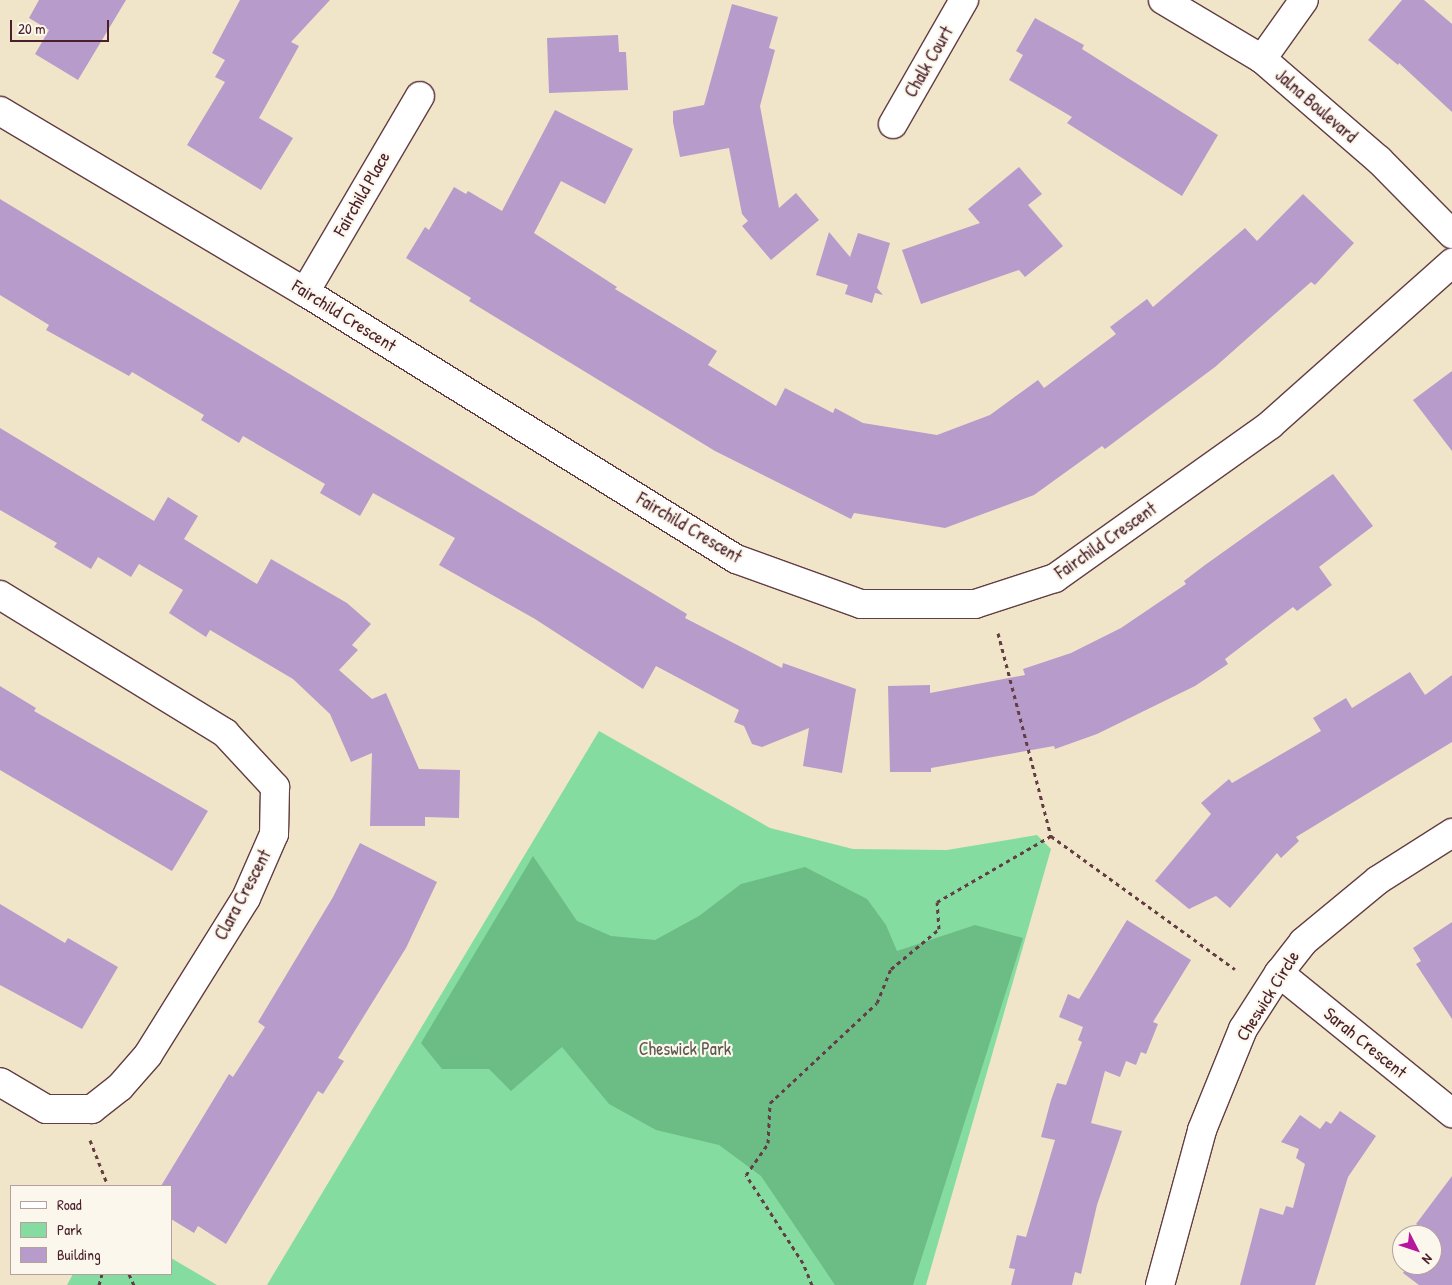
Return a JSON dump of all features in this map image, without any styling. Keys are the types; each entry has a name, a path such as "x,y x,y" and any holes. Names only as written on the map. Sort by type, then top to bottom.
{"street":[{"name":"Chalk Court","path":"894,124 964,0"},
{"name":"Jalna Boulevard","path":"1163,0 1262,59 1379,160 1452,234"},
{"path":"1262,59 1304,0"},
{"name":"Fairchild Place","path":"305,292 420,96"},
{"name":"Fairchild Crescent","path":"0,111 305,292 736,559 861,604 966,604 1055,578 1270,425 1452,263"},
{"name":"Clara Crescent","path":"0,595 225,732 275,787 274,834 240,906 148,1055 120,1087 92,1109 46,1109 0,1082"},
{"name":"Cheswick Circle","path":"1160,1285 1202,1130 1243,1029 1279,973 1303,942 1378,880 1452,832"},
{"name":"Sarah Crescent","path":"1279,973 1452,1114"}],"path":[{"path":"998,633 1051,836 1235,969"},
{"path":"812,1285 803,1264 746,1175 768,1143 770,1102 877,1004 891,969 939,929 937,902 1051,836"},
{"path":"78,1109 108,1185"}],"green space":[{"name":"Cheswick Park","path":"599,731 770,828 853,849 947,850 1037,835 1051,849 926,1285 267,1285"},
{"path":"533,856 577,921 611,936 655,940 699,916 741,884 805,867 867,899 886,925 897,951 975,925 1023,938 913,1285 835,1285 761,1176 719,1145 656,1130 609,1104 562,1047 511,1091 489,1069 442,1069 421,1043"},
{"path":"172,1259 217,1285 67,1285 72,1275 172,1275"}],"building":[{"path":"39,0 126,0 78,80 35,54 49,30 29,18"},
{"path":"240,0 330,0 291,42 299,46 259,118 293,138 261,190 187,145 225,82 215,77 225,60 212,53"},
{"path":"1402,0 1424,0 1452,24 1452,112 1399,63 1398,65 1368,40"},
{"path":"732,4 778,17 769,48 775,50 760,106 779,208 796,193 819,220 771,260 742,226 748,221 742,214 729,148 680,157 673,122 673,111 704,105"},
{"path":"1035,18 1084,45 1082,49 1218,135 1182,196 1067,123 1072,117 1009,80 1023,55 1016,51"},
{"path":"618,35 619,52 626,52 628,90 549,93 547,38"},
{"path":"555,110 633,149 605,204 561,181 534,233 617,287 615,289 717,351 708,365 776,406 785,388 833,413 835,408 863,423 937,435 990,415 1038,380 1044,388 1116,334 1110,327 1147,299 1153,307 1245,228 1257,241 1303,194 1354,243 1315,285 1311,282 1215,367 1105,449 1102,446 1034,495 945,528 854,513 851,519 715,451 469,301 471,298 406,258 425,227 429,230 454,187 466,194 468,191 502,211"},
{"path":"1019,167 1042,194 1028,205 1063,246 1025,277 1019,270 921,304 902,250 980,223 968,209"},
{"path":"0,199 687,614 685,618 782,668 783,663 856,689 842,773 803,766 809,728 762,747 752,744 744,726 734,722 739,710 656,666 643,689 535,619 439,565 455,538 373,493 360,516 320,493 325,484 243,436 239,443 201,420 204,415 132,372 129,376 46,330 49,325 0,295"},
{"path":"829,232 850,257 858,233 890,243 877,288 883,295 875,293 872,303 845,294 848,285 816,275"},
{"path":"1452,371 1452,451 1413,400"},
{"path":"0,428 154,521 168,497 198,516 184,539 257,584 271,559 347,603 371,624 352,645 358,650 339,670 372,699 386,693 419,769 460,770 459,818 425,817 425,826 370,826 372,753 351,762 330,714 293,679 210,630 206,637 169,613 183,590 139,564 131,577 98,557 91,569 54,547 57,543 0,510"},
{"path":"1333,474 1373,526 1319,567 1332,585 1297,611 1293,607 1225,659 1228,664 1195,686 1097,734 1055,749 1054,746 931,768 931,772 890,772 888,686 930,685 930,693 1025,675 1023,669 1071,653 1121,628 1186,584 1184,581 1205,565"},
{"path":"1410,672 1425,695 1452,675 1452,742 1296,837 1299,841 1281,858 1277,853 1230,908 1216,896 1189,909 1155,881 1211,814 1201,803 1229,779 1232,783 1321,731 1313,718 1346,698 1352,708"},
{"path":"0,686 36,708 34,711 208,811 172,871 0,770"},
{"path":"360,843 437,882 406,948 338,1058 344,1061 323,1094 318,1091 226,1244 198,1226 194,1233 172,1220 172,1185 162,1185 229,1074 233,1077 265,1027 258,1022 333,897"},
{"path":"0,904 65,943 68,938 118,967 82,1029 0,985"},
{"path":"1127,920 1191,960 1153,1022 1158,1024 1146,1054 1141,1052 1136,1065 1126,1061 1120,1077 1105,1071 1091,1123 1122,1131 1097,1205 1081,1274 1075,1272 1072,1285 1011,1285 1015,1269 1009,1268 1017,1235 1026,1237 1055,1140 1041,1137 1051,1100 1057,1083 1066,1085 1082,1042 1078,1040 1083,1027 1059,1017 1068,994 1079,999"},
{"path":"1452,922 1452,1019 1416,964 1421,961 1413,948"},
{"path":"1340,1111 1376,1136 1348,1177 1315,1285 1240,1285 1260,1208 1283,1215 1286,1206 1293,1208 1305,1164 1296,1158 1299,1149 1281,1142 1300,1115 1320,1129 1326,1121 1331,1124"},
{"path":"1452,1176 1452,1285 1419,1285 1406,1275 1442,1275 1442,1225 1416,1224"}]}
